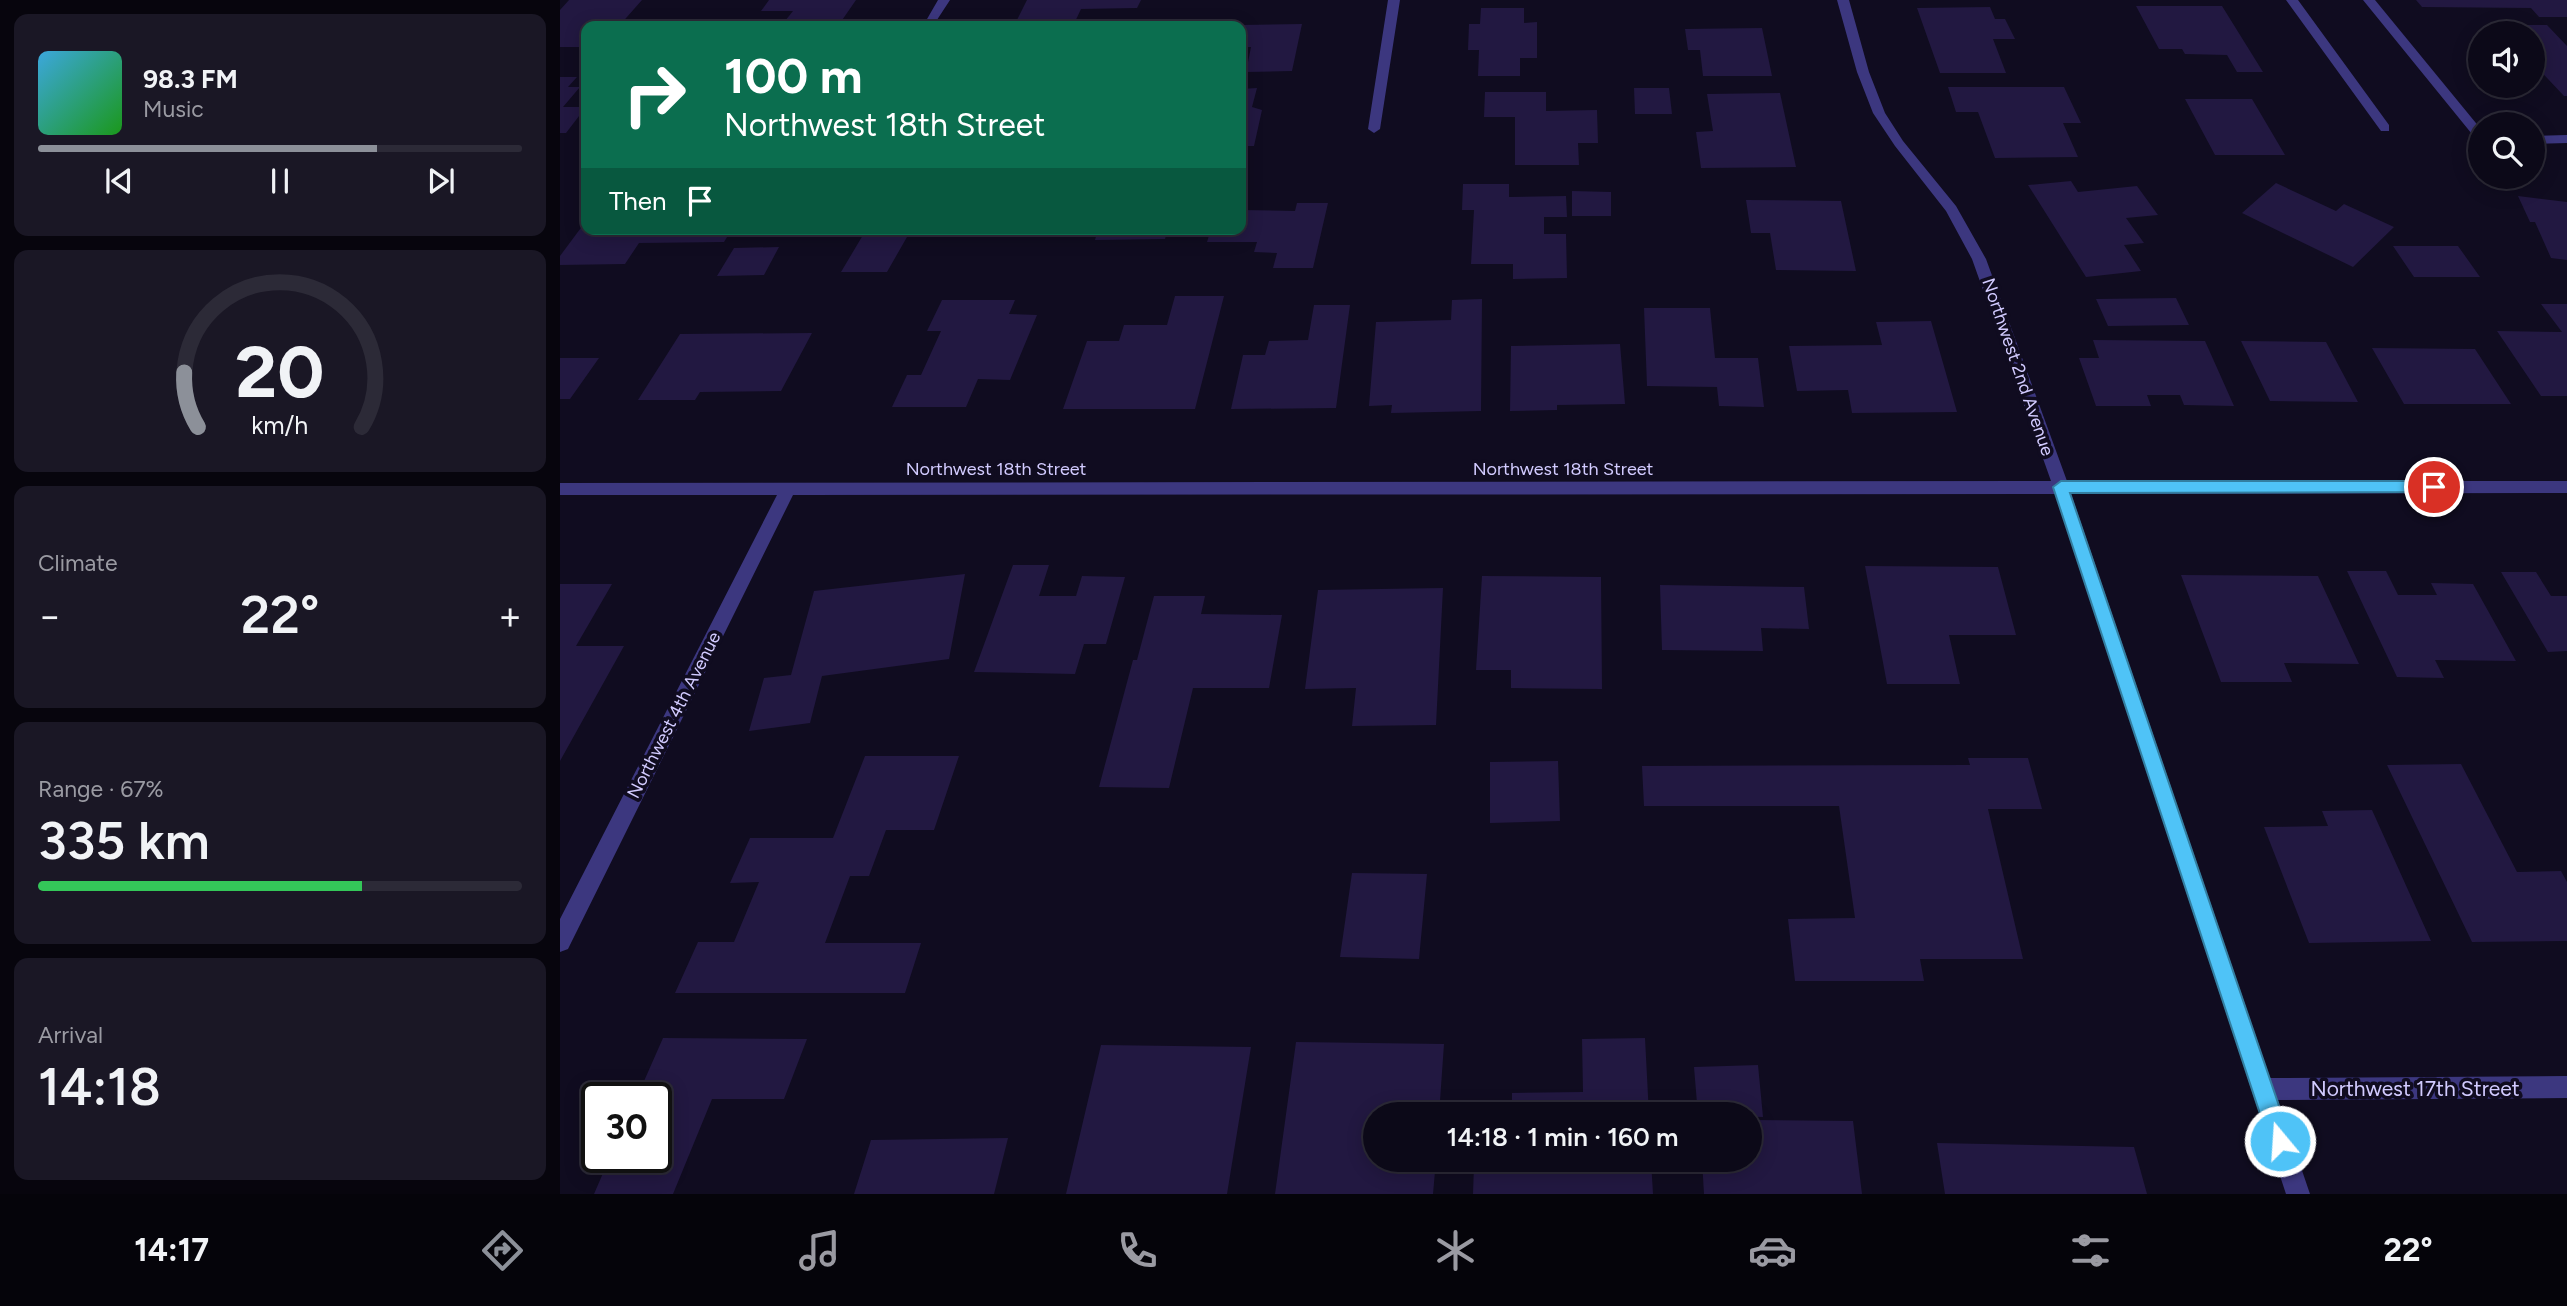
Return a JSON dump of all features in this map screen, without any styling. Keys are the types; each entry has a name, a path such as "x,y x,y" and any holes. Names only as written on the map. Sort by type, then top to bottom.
{"street":[{"path":"932,21 944,0"},
{"path":"1374,129 1394,0"},
{"name":"Northwest 2nd Avenue","path":"1843,0 1867,83 1879,113 1899,144 1939,191 1970,238 1984,269 2061,487 2298,1194"},
{"path":"2292,0 2385,128"},
{"path":"2369,0 2468,121"},
{"path":"2545,139 2567,139"},
{"name":"Northwest 18th Street","path":"560,489 2567,486"},
{"name":"Northwest 4th Avenue","path":"560,942 788,489"},
{"name":"Northwest 17th Street","path":"2263,1089 2567,1087"}],"building":[{"path":"569,0 642,0 623,21 581,21 581,47 560,47 560,10"},
{"path":"769,0 856,0 841,21 785,21 793,11 761,11"},
{"path":"1027,0 1141,0 1137,8 1081,9 1075,21 1016,21"},
{"path":"2416,0 2567,0 2567,17 2539,17 2531,8 2422,7"},
{"path":"2136,6 2222,6 2263,72 2237,72 2227,55 2185,54 2182,49 2159,49"},
{"path":"1990,7 1995,19 2005,19 2015,39 1993,39 2006,73 1940,73 1917,8"},
{"path":"1481,8 1524,8 1524,23 1537,22 1537,58 1520,58 1520,76 1478,76 1479,50 1468,50 1469,24 1480,24"},
{"path":"1302,24 1292,71 1246,72 1251,47 1246,47 1246,25"},
{"path":"2545,25 2567,46 2567,96 2545,76"},
{"path":"1762,28 1772,76 1703,76 1700,50 1688,50 1685,29"},
{"path":"560,77 577,77 568,87 580,87 563,107 581,107 581,114 566,133 560,133"},
{"path":"1948,87 2064,87 2081,123 2063,123 2078,157 1995,158 1978,112 1956,112"},
{"path":"1257,88 1252,107 1262,110 1254,146 1246,146 1246,89"},
{"path":"1634,88 1669,88 1672,114 1635,114"},
{"path":"1485,92 1546,92 1546,111 1597,110 1598,143 1578,143 1579,165 1515,165 1515,117 1484,117"},
{"path":"1780,93 1796,167 1701,168 1696,132 1713,131 1707,94"},
{"path":"2185,99 2252,99 2285,155 2215,155"},
{"path":"2071,181 2078,192 2137,186 2158,215 2126,218 2144,243 2124,245 2141,271 2086,277 2028,185"},
{"path":"2276,183 2336,211 2344,204 2394,227 2353,267 2242,213"},
{"path":"1463,184 1509,184 1509,197 1566,196 1567,217 1544,217 1544,234 1566,234 1567,278 1513,279 1513,264 1471,264 1474,210 1462,210"},
{"path":"1572,191 1611,192 1611,216 1572,216"},
{"path":"2518,196 2567,202 2567,260 2551,258 2535,222 2530,222"},
{"path":"1746,200 1841,201 1856,271 1776,270 1770,233 1751,233"},
{"path":"1297,203 1328,203 1313,268 1273,268 1277,253 1254,252 1257,242 1207,242 1209,235 1246,235 1246,210 1295,211"},
{"path":"581,228 581,235 728,235 724,242 639,243 625,264 560,265 560,256"},
{"path":"863,235 989,235 907,237 887,272 841,272"},
{"path":"1096,235 1166,235 1165,239 1095,240"},
{"path":"2393,246 2458,246 2480,277 2414,277"},
{"path":"779,247 764,275 717,276 734,248"},
{"path":"1175,296 1224,296 1195,409 1063,409 1087,341 1119,341 1124,325 1167,325"},
{"path":"2176,298 2189,325 2108,326 2096,299"},
{"path":"1482,299 1481,411 1391,413 1392,405 1369,406 1376,322 1451,320 1452,300"},
{"path":"942,300 1015,300 1009,314 1037,315 1010,380 978,379 966,407 892,407 907,375 921,375 941,331 927,331"},
{"path":"2541,304 2567,304 2567,396 2541,396 2497,331 2562,332"},
{"path":"1314,305 1350,305 1336,408 1231,409 1243,355 1265,355 1269,341 1308,340"},
{"path":"1644,308 1710,308 1715,358 1758,358 1764,407 1719,406 1717,387 1647,386"},
{"path":"1931,321 1957,412 1852,413 1848,390 1797,391 1789,346 1882,345 1876,322"},
{"path":"812,333 781,391 700,392 695,400 638,400 680,334"},
{"path":"2093,340 2205,341 2234,406 2184,405 2180,395 2147,395 2151,406 2096,406 2079,358 2099,358"},
{"path":"2241,341 2326,342 2358,402 2270,401"},
{"path":"1620,344 1625,404 1557,405 1557,410 1510,411 1511,346"},
{"path":"2372,348 2475,349 2511,404 2404,404"},
{"path":"560,358 599,358 570,399 560,399"},
{"path":"1013,565 1049,565 1039,596 1076,596 1082,576 1125,577 1106,644 1084,644 1075,674 974,672"},
{"path":"1865,566 1998,567 2016,635 1949,635 1960,684 1887,684"},
{"path":"2347,571 2386,571 2398,595 2437,595 2431,583 2473,584 2516,661 2435,660 2444,678 2397,677"},
{"path":"2501,572 2536,572 2551,596 2567,596 2567,651 2548,652"},
{"path":"965,574 949,659 822,676 810,723 749,731 764,678 791,675 814,591"},
{"path":"2181,575 2318,576 2359,664 2284,663 2292,682 2221,682"},
{"path":"1482,576 1601,577 1602,689 1511,688 1511,670 1476,670"},
{"path":"560,584 612,584 576,646 624,646 560,761"},
{"path":"1660,585 1804,587 1809,629 1761,628 1763,651 1662,650"},
{"path":"1443,588 1436,725 1352,726 1356,688 1305,689 1318,590"},
{"path":"1154,596 1205,596 1201,614 1282,615 1269,688 1193,688 1169,788 1099,787 1133,660 1137,660"},
{"path":"865,756 959,756 934,830 886,830 869,876 850,876 825,943 921,943 905,993 675,993 698,942 734,942 759,882 730,883 750,838 833,838"},
{"path":"1968,758 2028,758 2042,809 1988,809 2023,959 1920,959 1924,981 1795,981 1788,919 1855,918 1839,806 1644,806 1642,766 1970,765"},
{"path":"1558,761 1560,821 1490,823 1490,762"},
{"path":"2461,764 2517,872 2561,871 2567,882 2567,941 2472,942 2387,765"},
{"path":"2372,810 2431,941 2309,943 2264,827 2328,826 2322,811"},
{"path":"1352,873 1427,874 1419,959 1340,957"},
{"path":"663,1038 807,1039 784,1099 712,1099 673,1194 594,1194 603,1173 672,1173 672,1082 644,1082"},
{"path":"1645,1038 1648,1102 1512,1102 1512,1093 1583,1092 1582,1039"},
{"path":"1296,1042 1444,1044 1440,1102 1363,1102 1363,1172 1435,1172 1433,1194 1275,1194"},
{"path":"1101,1045 1251,1047 1227,1194 1066,1194"},
{"path":"1758,1065 1762,1102 1697,1102 1694,1067"},
{"path":"1762,1120 1853,1121 1862,1194 1704,1194 1703,1172 1762,1172"},
{"path":"1008,1138 994,1194 854,1194 871,1140"},
{"path":"1937,1143 2134,1147 2147,1194 1945,1194"},
{"path":"1474,1172 1652,1172 1653,1194 1473,1194"}],"route":[{"path":"2280,1141 2061,487 2434,487"}]}
